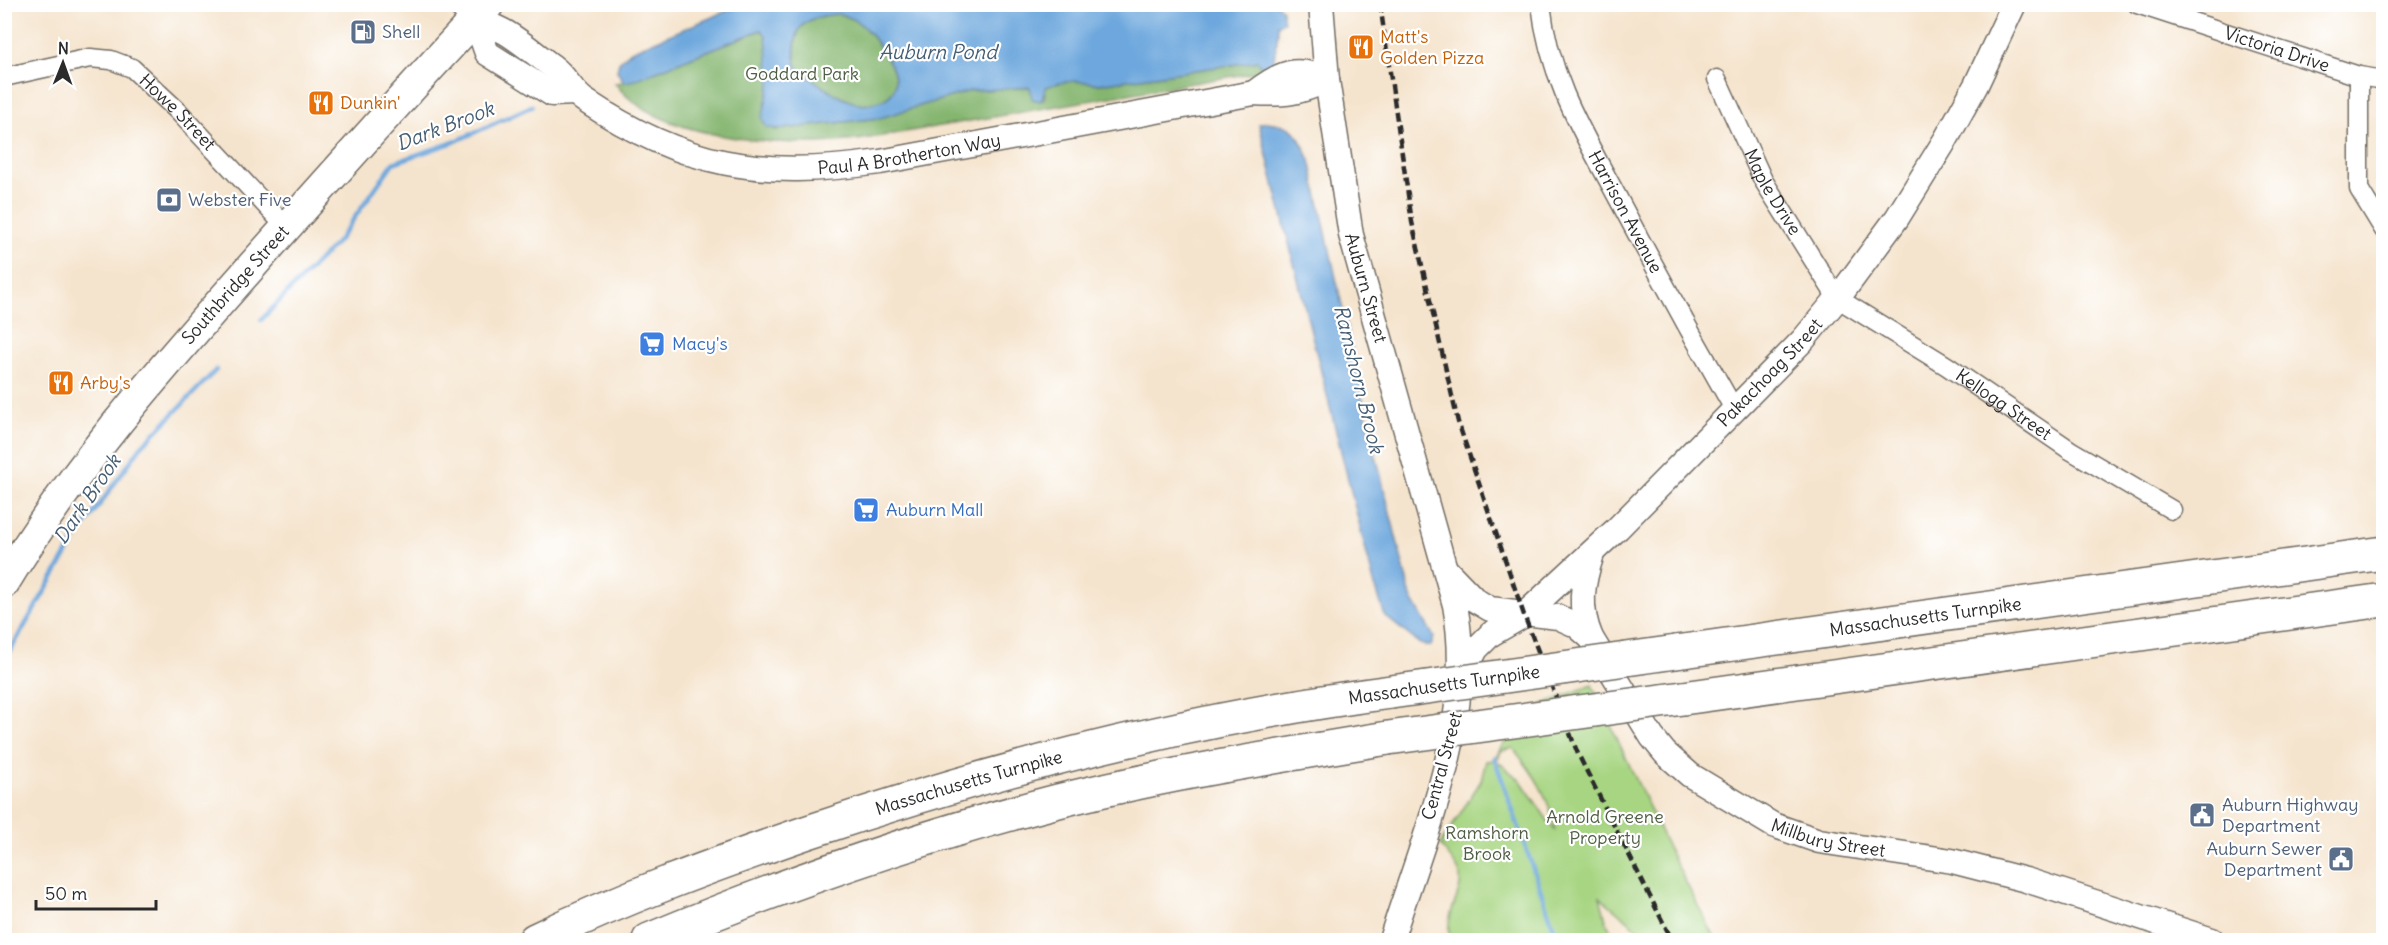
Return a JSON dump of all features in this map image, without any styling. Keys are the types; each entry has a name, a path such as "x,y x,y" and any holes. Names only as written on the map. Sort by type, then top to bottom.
{"highway":[{"name":"Massachusetts Turnpike","path":"535,940 614,904 702,870 935,792 1038,763 1152,735 1391,692 2384,553"},
{"path":"649,940 819,876 1058,801 1224,766 1388,738 2384,600"}],"main road":[{"name":"Southbridge Street","path":"4,583 36,530 92,452 147,384 287,228 474,9"}],"street":[{"name":"Auburn Street","path":"1322,4 1327,80 1355,250 1458,624 1461,677"},
{"name":"Harrison Avenue","path":"1541,4 1547,49 1573,113 1676,308 1734,410"},
{"name":"Pakachoag Street","path":"1524,615 1593,552 1734,410 1803,340 1837,298 1884,236 1936,157 1976,85 2014,4"},
{"name":"Victoria Drive","path":"2137,4 2359,76 2384,80"},
{"name":"Paul A Brotherton Way","path":"474,9 487,53 552,94 575,93 633,131 678,151 745,166 789,170 880,162 1254,93 1275,76 1308,70 1327,80"},
{"name":"Howe Street","path":"4,77 90,58 111,60 132,68 178,111 287,228"},
{"path":"2359,76 2359,189 2384,230"},
{"name":"Maple Drive","path":"1717,79 1763,180 1837,298"},
{"name":"Kellogg Street","path":"1837,298 1947,366 2070,450 2172,510"},
{"path":"1591,638 1583,614 1582,594 1593,552"},
{"path":"1443,566 1467,593 1484,606 1496,612 1524,615"},
{"name":"Millbury Street","path":"1524,615 1566,619 1591,638 1646,727 1665,753 1690,775 1773,825 1819,841 1974,866 2026,880 2212,940"},
{"name":"Central Street","path":"1391,940 1454,729 1461,677 1476,649 1491,634 1524,615"}],"green space":[{"path":"838,14 849,17 862,26 874,39 889,62 893,71 895,88 881,101 864,105 842,98 796,66 795,43 801,28 814,18"},
{"path":"761,30 766,35 775,130 880,118 970,91 1030,87 1044,99 1046,87 1066,82 1099,84 1258,61 1260,66 1274,63 1276,69 864,139 803,143 731,137 695,130 663,118 636,103 615,83 631,81"},
{"name":"Arnold Greene Property","path":"1592,685 1671,854 1716,940 1647,940 1645,935 1600,897 1607,924 1617,940 1450,940 1449,921 1460,888 1460,880 1459,872 1440,845 1481,781 1486,761 1494,760 1522,712","holes":["1513,748 1545,797 1555,831 1521,781 1497,761 1501,751"]}],"water":[{"name":"Auburn Pond","path":"1276,4 1282,9 1284,22 1278,24 1274,63 1260,66 1258,61 1099,84 1066,82 1046,87 1041,101 1032,99 1030,87 970,91 880,118 782,129 767,128 762,119 770,84 766,35 761,30 631,81 624,82 617,71 619,62 631,51 741,5","holes":["844,15 858,22 866,30 884,53 893,71 895,88 881,101 864,105 842,98 796,66 795,43 800,28 814,18"]},
{"path":"1266,122 1284,125 1295,132 1310,160 1369,428 1411,597 1434,637 1431,646 1420,644 1385,616 1374,583 1259,124"}],"waterway":[{"name":"Dark Brook","path":"261,320 338,241 393,163 454,142 532,106"},
{"name":"Dark Brook","path":"4,661 78,535 140,448 216,370"},
{"name":"Ramshorn Brook","path":"1494,757 1558,940"}],"railway":[{"path":"1380,4 1412,222 1458,422 1524,615 1578,754 1672,940"}],"place":[{"name":"Shell","path":"363,32"},
{"name":"Matt's Golden Pizza","path":"1361,47"},
{"name":"Dunkin'","path":"321,103"},
{"name":"Webster Five","path":"169,200"},
{"name":"Macy's","path":"652,344"},
{"name":"Arby's","path":"61,383"},
{"name":"Auburn Mall","path":"866,510"},
{"name":"Auburn Highway Department","path":"2202,815"},
{"name":"Auburn Sewer Department","path":"2341,859"}],"park label":[{"name":"Goddard Park","path":"802,74"}]}
